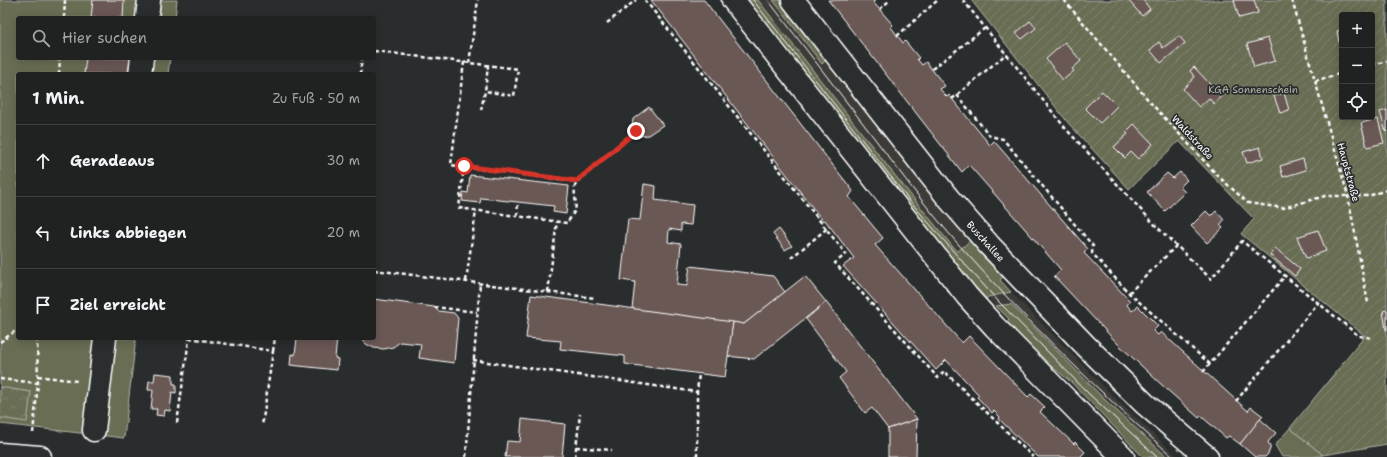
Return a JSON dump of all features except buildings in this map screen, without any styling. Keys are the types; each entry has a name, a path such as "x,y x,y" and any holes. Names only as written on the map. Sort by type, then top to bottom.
{"main road":[{"path":"147,16 149,0"},
{"path":"733,0 967,296 994,328 1124,457"},
{"name":"Buschallee","path":"793,0 949,199 990,246 1087,347 1145,404 1207,457"},
{"path":"140,72 142,60"},
{"path":"94,430 105,340"},
{"path":"0,454 40,457"}],"path":[{"path":"64,16 65,0"},
{"path":"470,63 478,0"},
{"path":"607,23 636,0"},
{"path":"880,9 890,0"},
{"path":"897,36 938,0"},
{"path":"963,0 1066,129 1150,221 1211,279 1242,241 1358,336 1373,338"},
{"name":"Waldstraße","path":"1064,0 1150,102 1218,176 1248,203 1283,208 1325,196 1368,196 1387,190"},
{"name":"Hauptstraße","path":"1292,0 1348,196 1368,303"},
{"path":"647,1 846,254 835,263 938,378 944,371 1018,440 1032,456 1031,457"},
{"path":"932,69 985,28"},
{"path":"376,51 518,69 514,96 485,91"},
{"path":"952,99 1006,54"},
{"path":"59,72 60,60"},
{"path":"360,72 362,60"},
{"path":"1375,64 1387,61"},
{"path":"464,62 451,165 577,181"},
{"path":"480,110 485,91 488,66"},
{"path":"1315,81 1339,75"},
{"path":"957,95 990,136 1003,139 1093,246 1092,253 1129,293 1210,364"},
{"path":"464,166 459,208 567,223 575,211 576,199 574,188 577,181 636,131"},
{"path":"517,216 518,203"},
{"path":"466,281 476,211"},
{"path":"548,292 557,222"},
{"path":"791,258 830,226"},
{"path":"1129,293 1176,246"},
{"path":"376,270 595,298"},
{"path":"1203,372 1285,276"},
{"path":"466,457 480,283"},
{"path":"1236,401 1318,303"},
{"path":"434,307 477,312"},
{"path":"0,342 16,330"},
{"path":"34,426 38,383 37,340"},
{"path":"177,423 189,340"},
{"path":"202,340 273,351"},
{"path":"262,426 274,340"},
{"path":"473,360 697,392"},
{"path":"697,457 697,392 699,374"},
{"path":"38,376 77,381"},
{"path":"0,378 38,383"},
{"path":"575,457 580,414"},
{"path":"576,447 612,450"}],"shaded area":[{"path":"758,0 773,0 822,63 827,59 972,239 957,252 889,168"},
{"path":"1011,292 1119,402 1178,457 1167,457 1105,400 1011,305 996,306 988,297"}],"green space":[{"path":"0,0 177,0 175,16 16,16 16,60 170,60 168,72 16,72 16,340 136,340 124,438 0,424"},
{"path":"746,0 758,0 889,168 957,252 972,239 1006,274 1000,280 1011,292 988,297 982,303"},
{"path":"773,0 781,0 827,59 822,64"},
{"name":"KGA Sonnenschein","path":"971,0 1387,0 1387,444 1323,455 1290,428 1365,336 1241,234 1254,219 1179,141 1129,189 1069,124"},
{"path":"1011,304 1105,400 1167,457 1143,457 1070,381 1024,345 1003,325 1009,319 996,306"},
{"path":"0,387 31,392 27,422 0,418"},
{"path":"1290,428 1323,455 1313,457 1282,457 1275,445"}],"tram line":[{"path":"753,0 909,200 953,251 998,301 1089,394 1157,457"},
{"path":"768,0 916,193 959,245 1063,354 1117,407 1173,457"}],"route":[{"path":"464,166 577,181 636,131"}]}
